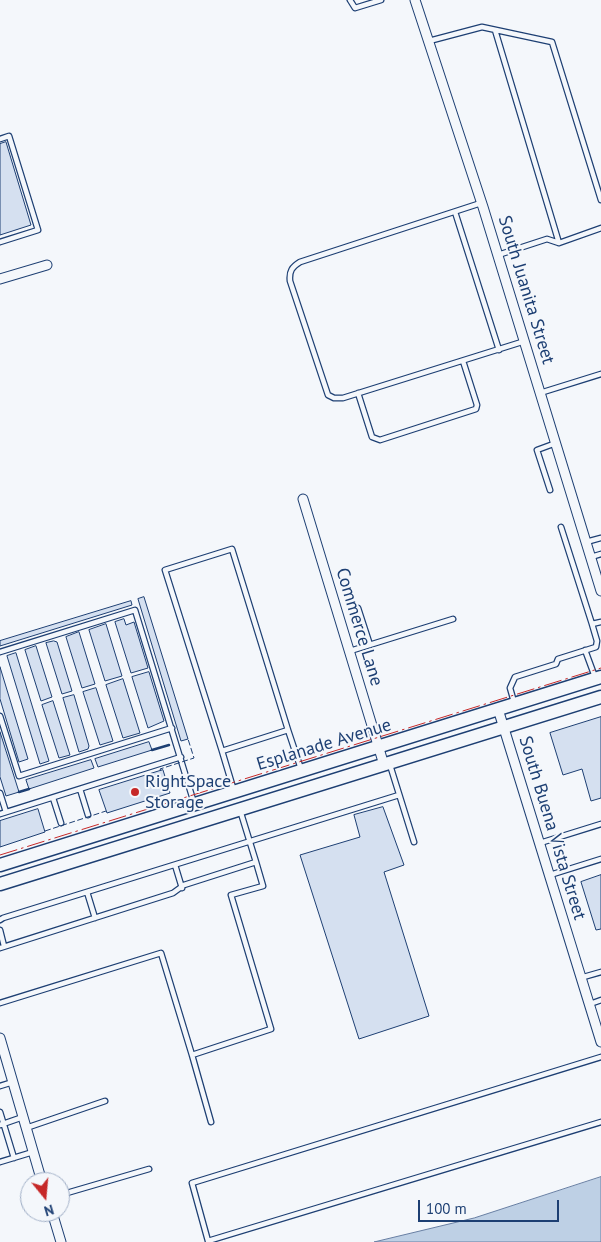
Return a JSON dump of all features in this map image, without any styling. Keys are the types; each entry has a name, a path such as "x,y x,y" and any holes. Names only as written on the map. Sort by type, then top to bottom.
{"main road":[{"name":"Esplanade Avenue","path":"0,865 598,678"},
{"name":"Esplanade Avenue","path":"0,884 601,697"},
{"path":"234,792 240,810"},
{"path":"137,822 142,841"}],"street":[{"name":"South Juanita Street","path":"416,0 482,203 590,557 598,570 601,591"},
{"path":"0,280 48,264"},
{"name":"Commerce Lane","path":"303,499 378,747 387,764"},
{"name":"South Buena Vista Street","path":"498,709 601,1042"},
{"path":"0,1038 39,1172"},
{"path":"55,1222 61,1242"}],"lane":[{"path":"350,0 356,8 380,0"},
{"path":"429,40 482,27 552,42 601,200"},
{"path":"495,30 559,243"},
{"path":"0,139 9,136 38,230 0,242"},
{"path":"482,203 300,262 292,267 289,274 328,395 334,398 343,398 524,341"},
{"path":"455,212 498,350"},
{"path":"498,255 547,240 559,243 601,228"},
{"path":"358,393 372,437 380,440 476,409 477,405 463,360"},
{"path":"540,393 601,374"},
{"path":"550,490 537,450 556,443"},
{"path":"515,704 510,688 515,677 556,664 558,659 596,647 597,641 562,527"},
{"path":"586,542 601,538"},
{"path":"234,792 165,570 232,549 302,771"},
{"path":"590,557 601,554"},
{"path":"358,608 370,645"},
{"path":"0,652 135,610 195,804"},
{"path":"350,651 453,619"},
{"path":"592,624 601,622"},
{"path":"585,650 598,678"},
{"path":"0,716 19,776 172,728"},
{"path":"222,750 288,730"},
{"path":"0,814 181,757"},
{"path":"387,764 414,842"},
{"path":"80,789 88,815"},
{"path":"0,793 6,812"},
{"path":"0,920 399,795"},
{"path":"53,798 62,823"},
{"path":"192,1055 271,1029 231,895 263,886 240,810"},
{"path":"540,843 601,824"},
{"path":"550,876 601,859"},
{"path":"0,930 2,947 174,893 184,885 256,862"},
{"path":"175,864 182,888"},
{"path":"87,892 95,918"},
{"path":"0,1003 161,952 211,1122"},
{"path":"580,978 601,972"},
{"path":"589,1004 601,1000"},
{"path":"601,1057 192,1183 207,1242 601,1122"},
{"path":"0,1086 13,1082"},
{"path":"26,1128 105,1102"},
{"path":"0,1112 2,1124 14,1158"},
{"path":"2,1124 23,1117"},
{"path":"0,1162 33,1152"},
{"path":"70,1192 149,1169"}],"water":[{"path":"601,1177 601,1242 374,1242 474,1218"}],"building":[{"path":"6,142 31,225 0,235 0,144"},
{"path":"144,597 188,739 181,741 138,599"},
{"path":"131,601 132,605 0,646 0,641"},
{"path":"124,619 126,625 134,622 148,668 131,673 115,622"},
{"path":"106,624 122,676 105,681 89,630"},
{"path":"79,632 95,684 82,688 66,637"},
{"path":"57,642 72,691 62,694 46,643"},
{"path":"36,646 52,697 41,701 25,650"},
{"path":"16,653 49,761 40,764 7,656"},
{"path":"0,667 28,759 19,762 0,699"},
{"path":"149,672 164,721 148,728 132,677"},
{"path":"123,679 140,733 123,738 106,685"},
{"path":"96,688 113,741 100,745 83,692"},
{"path":"74,695 89,746 88,749 79,752 63,698"},
{"path":"53,701 70,755 59,758 42,705"},
{"path":"601,717 601,798 591,801 582,769 563,775 550,733"},
{"path":"0,732 19,792 6,796 0,777"},
{"path":"149,742 152,750 98,767 95,759"},
{"path":"91,760 94,768 29,789 26,780"},
{"name":"RightSpace Storage","path":"163,770 170,793 107,813 99,790"},
{"path":"383,807 404,865 384,872 429,1016 359,1039 300,855 360,837 354,815"},
{"path":"38,809 45,832 0,847 0,821"},
{"path":"601,875 601,929 596,930 581,882"}],"fence":[{"path":"161,771 160,769 194,758 188,739"},
{"path":"45,831 106,811"}],"wall":[{"path":"152,750 169,745"},
{"path":"19,792 29,789"}],"power":[{"path":"0,855 601,668"}],"place":[{"name":"RightSpace Storage","path":"135,792"}]}
